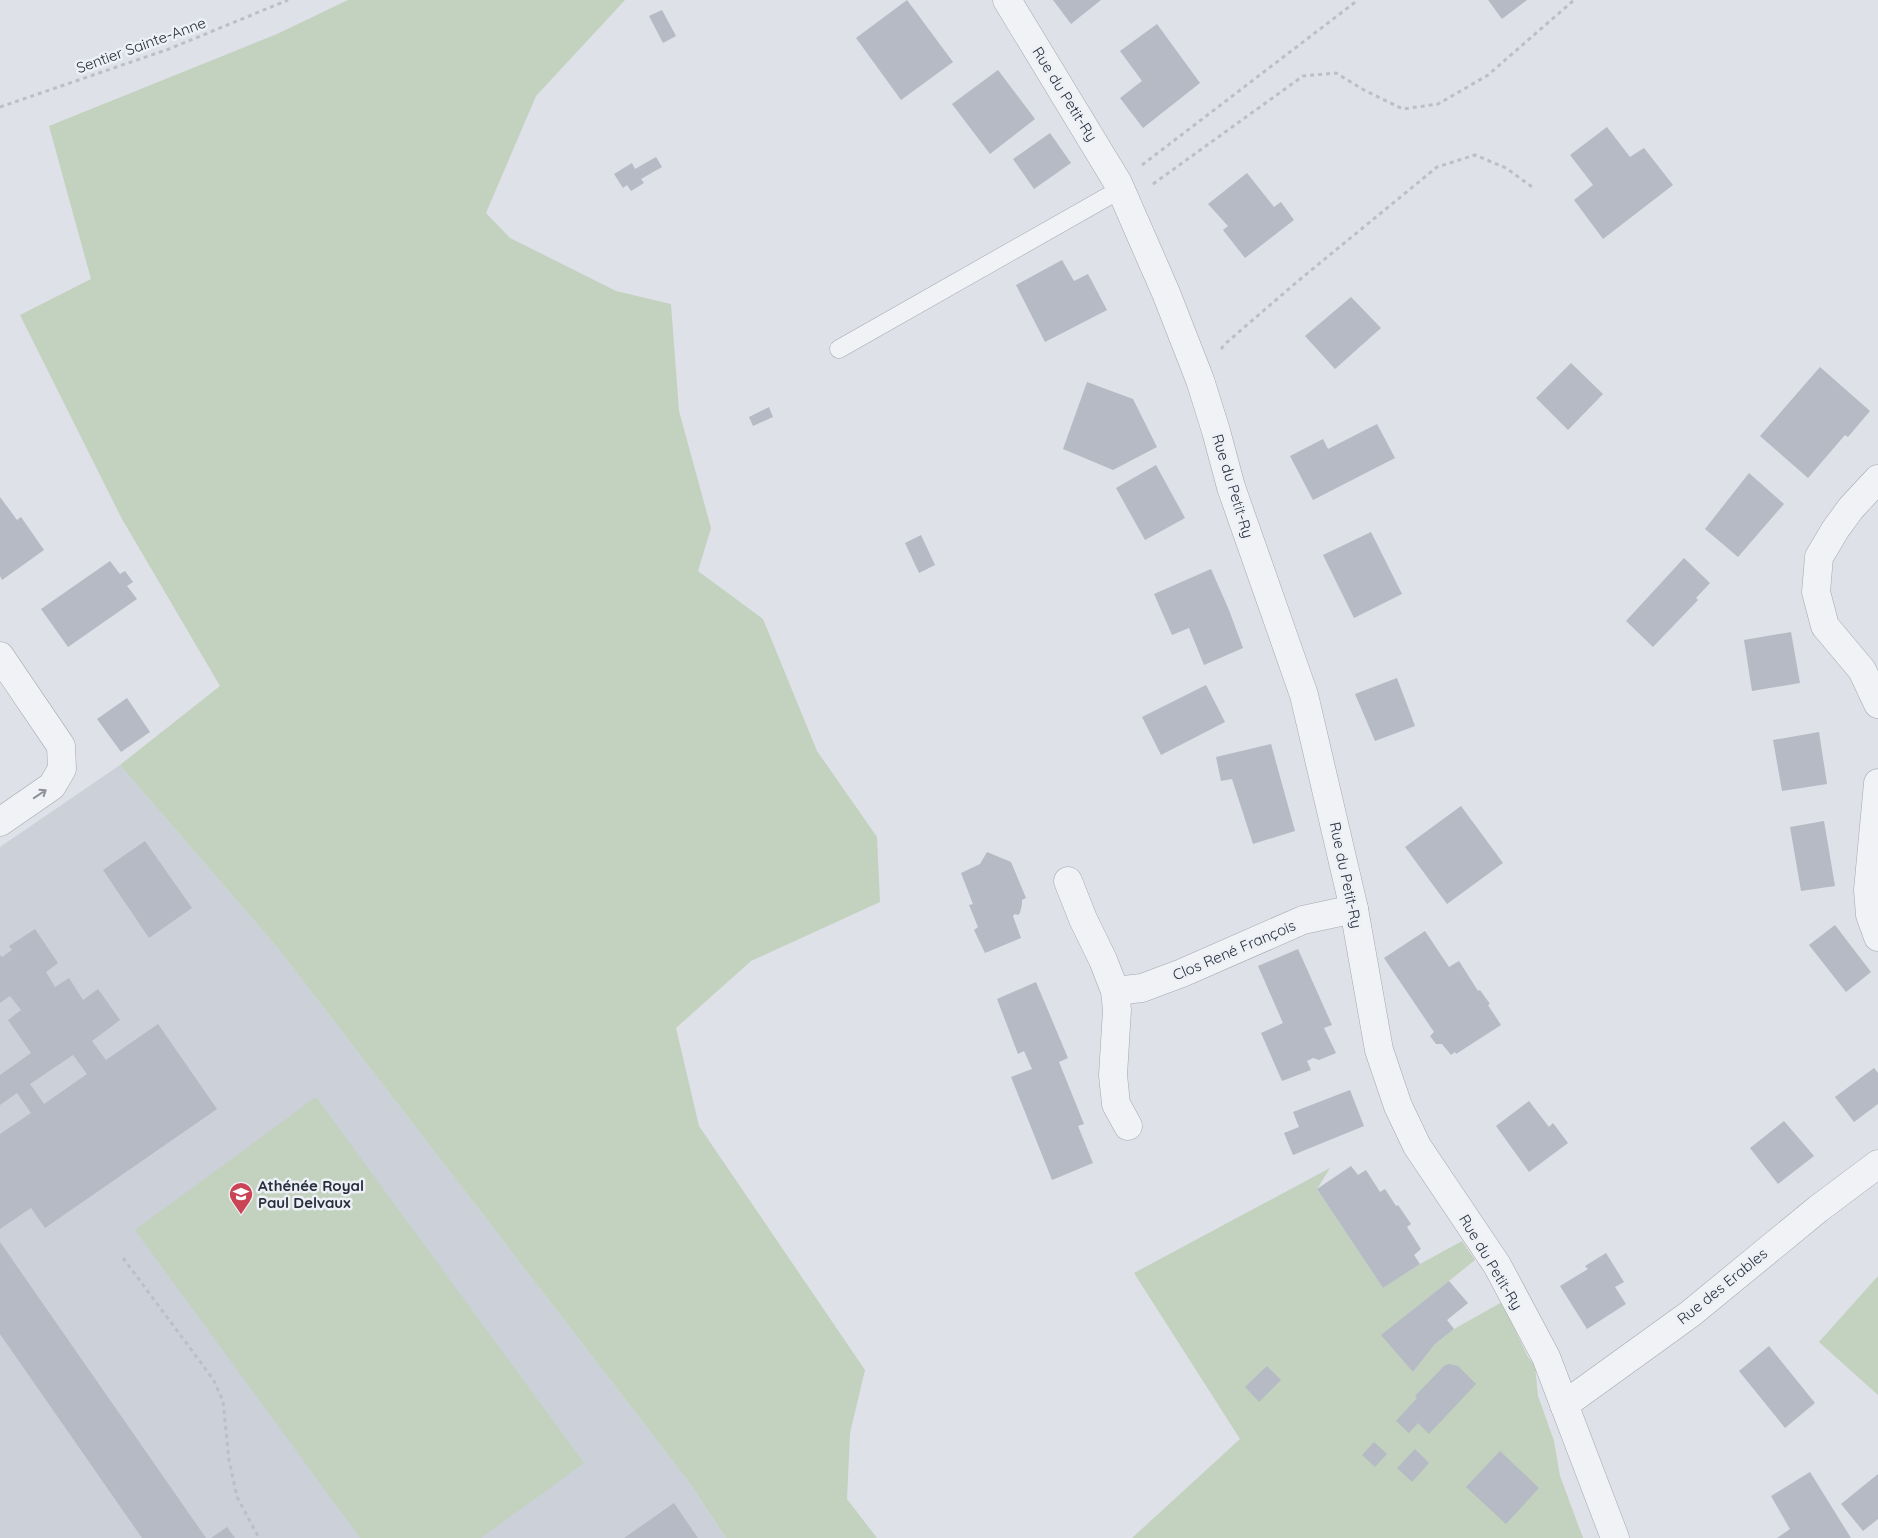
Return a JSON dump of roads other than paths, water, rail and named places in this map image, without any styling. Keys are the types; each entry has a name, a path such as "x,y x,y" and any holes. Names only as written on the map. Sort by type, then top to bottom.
{"street":[{"name":"Rue du Petit-Ry","path":"1007,0 1119,186 1166,293 1200,380 1231,487 1304,695 1354,909 1379,1050 1398,1106 1418,1146 1497,1265 1546,1357 1615,1538"},
{"path":"1878,479 1851,508 1819,557 1816,592 1825,626 1862,670 1878,704"},
{"path":"0,656 61,746 62,769 52,786 0,822"},
{"path":"1878,783 1868,890 1870,915 1878,937"},
{"path":"1068,881 1115,991 1117,1010 1114,1085 1116,1104 1128,1126"},
{"name":"Clos René François","path":"1115,991 1142,988 1182,973 1303,920 1354,909"},
{"name":"Rue des Erables","path":"1564,1405 1690,1314 1818,1209 1878,1164"}],"lane":[{"path":"839,349 1119,186"}],"place":[{"name":"Athénée Royal Paul Delvaux","path":"241,1215"}]}
